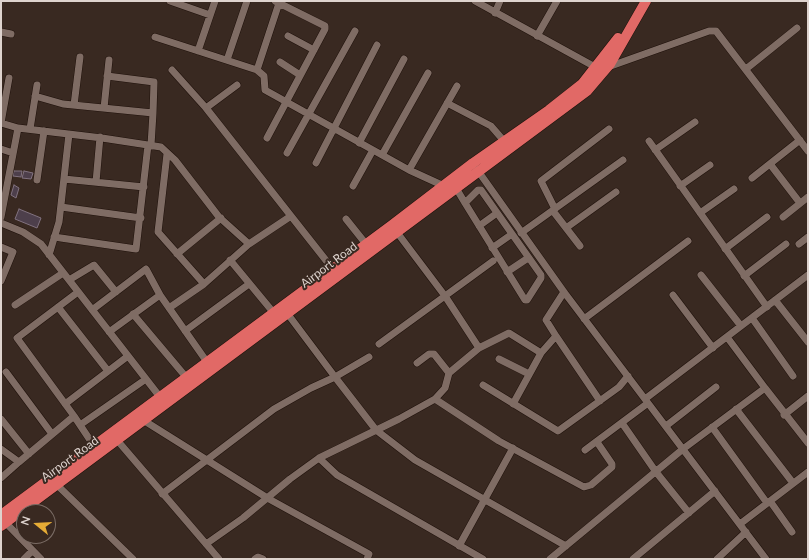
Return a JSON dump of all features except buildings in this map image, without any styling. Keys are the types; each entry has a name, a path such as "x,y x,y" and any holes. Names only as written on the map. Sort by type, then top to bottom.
{"highway":[{"name":"Airport Road","path":"2,520 53,482 117,440 396,231 456,188 504,141 549,110 582,84 614,44 639,1"},
{"name":"Airport Road","path":"53,482 94,446 332,268 444,186 476,167 587,91 607,67 646,1"}],"street":[{"path":"170,1 210,15"},
{"path":"198,51 215,1"},
{"path":"227,60 247,1"},
{"path":"474,1 595,69 607,67 713,31 719,33 808,151"},
{"path":"495,13 500,1"},
{"path":"537,36 557,1"},
{"path":"257,70 277,2 324,26 324,33 300,75 268,138"},
{"path":"746,69 797,28"},
{"path":"287,153 355,31"},
{"path":"1,32 11,34"},
{"path":"288,36 314,50"},
{"path":"155,37 257,70 264,76 265,90 409,170 444,186"},
{"path":"316,163 377,45"},
{"path":"74,105 80,57"},
{"path":"359,143 404,59"},
{"path":"104,108 109,60"},
{"path":"280,62 300,75"},
{"path":"172,70 206,108 332,268"},
{"path":"382,155 428,73"},
{"path":"54,238 136,249 150,145 154,82 107,76"},
{"path":"9,78 1,123 18,128 100,137 161,147 221,218 249,244"},
{"path":"30,129 37,85"},
{"path":"206,108 237,85"},
{"path":"409,170 457,86"},
{"path":"35,96 63,104 153,113"},
{"path":"447,103 491,126 504,141"},
{"path":"654,150 695,122"},
{"path":"1,217 18,128"},
{"path":"580,246 554,210 541,181 610,129"},
{"path":"37,180 44,131"},
{"path":"49,255 59,222 69,134"},
{"path":"96,182 100,137"},
{"path":"752,178 800,140"},
{"path":"649,141 767,307"},
{"path":"1,149 13,153"},
{"path":"353,186 373,150"},
{"path":"167,154 158,232 204,284"},
{"path":"521,233 623,160"},
{"path":"770,164 800,203"},
{"path":"680,186 710,165"},
{"path":"476,167 564,292 766,559"},
{"path":"64,179 144,187"},
{"path":"456,188 465,203 479,226 492,248 507,272 525,300 527,300 541,276 480,190 465,203"},
{"path":"700,213 734,189"},
{"path":"566,228 616,192"},
{"path":"783,217 808,196"},
{"path":"61,207 141,218"},
{"path":"479,226 497,213"},
{"path":"169,308 204,284 249,244 291,216"},
{"path":"725,249 767,217"},
{"path":"177,254 221,218"},
{"path":"346,219 366,244"},
{"path":"1,223 29,236 41,244 160,397"},
{"path":"396,231 445,296 479,348"},
{"path":"492,248 512,234"},
{"path":"799,244 808,237"},
{"path":"584,319 688,241"},
{"path":"744,276 786,244"},
{"path":"1,247 13,252 1,281"},
{"path":"507,272 528,258"},
{"path":"230,260 273,312"},
{"path":"379,344 493,261"},
{"path":"69,280 94,264 116,292"},
{"path":"92,310 146,269 160,295 207,362"},
{"path":"15,305 63,273"},
{"path":"701,275 741,326"},
{"path":"585,450 622,423 713,348 808,275"},
{"path":"185,331 249,284"},
{"path":"78,292 17,338 94,446"},
{"path":"564,292 546,320 600,401"},
{"path":"109,332 160,295"},
{"path":"673,295 713,348"},
{"path":"775,300 808,342"},
{"path":"58,307 108,371"},
{"path":"287,313 376,430 415,460 566,546"},
{"path":"133,314 186,377"},
{"path":"752,318 793,376"},
{"path":"206,544 243,518 319,458 435,399 445,388 449,373 479,348 509,333 541,353"},
{"path":"513,404 541,353 556,336"},
{"path":"727,337 784,415 806,439"},
{"path":"417,363 430,354 434,354 449,373"},
{"path":"65,404 128,356"},
{"path":"162,494 274,409 311,388 335,377 369,357"},
{"path":"499,359 529,374"},
{"path":"6,372 52,434"},
{"path":"483,385 558,430 619,388 628,376"},
{"path":"80,425 146,379"},
{"path":"666,426 716,387"},
{"path":"550,559 683,449 765,388"},
{"path":"784,415 808,396"},
{"path":"435,399 513,448 587,487 611,469 612,466 597,442"},
{"path":"736,409 793,483"},
{"path":"1,478 74,416"},
{"path":"1,419 29,454"},
{"path":"143,420 267,498 369,554 368,558"},
{"path":"622,423 656,472 689,513"},
{"path":"712,427 792,532"},
{"path":"117,440 219,559"},
{"path":"459,546 513,448"},
{"path":"1,449 19,462"},
{"path":"319,458 338,475 483,559"},
{"path":"740,524 808,472"},
{"path":"53,482 132,559"},
{"path":"633,559 715,491"},
{"path":"2,520 41,559"},
{"path":"717,559 746,532"},
{"path":"24,559 32,551"},
{"path":"255,559 258,557 262,559"}]}
